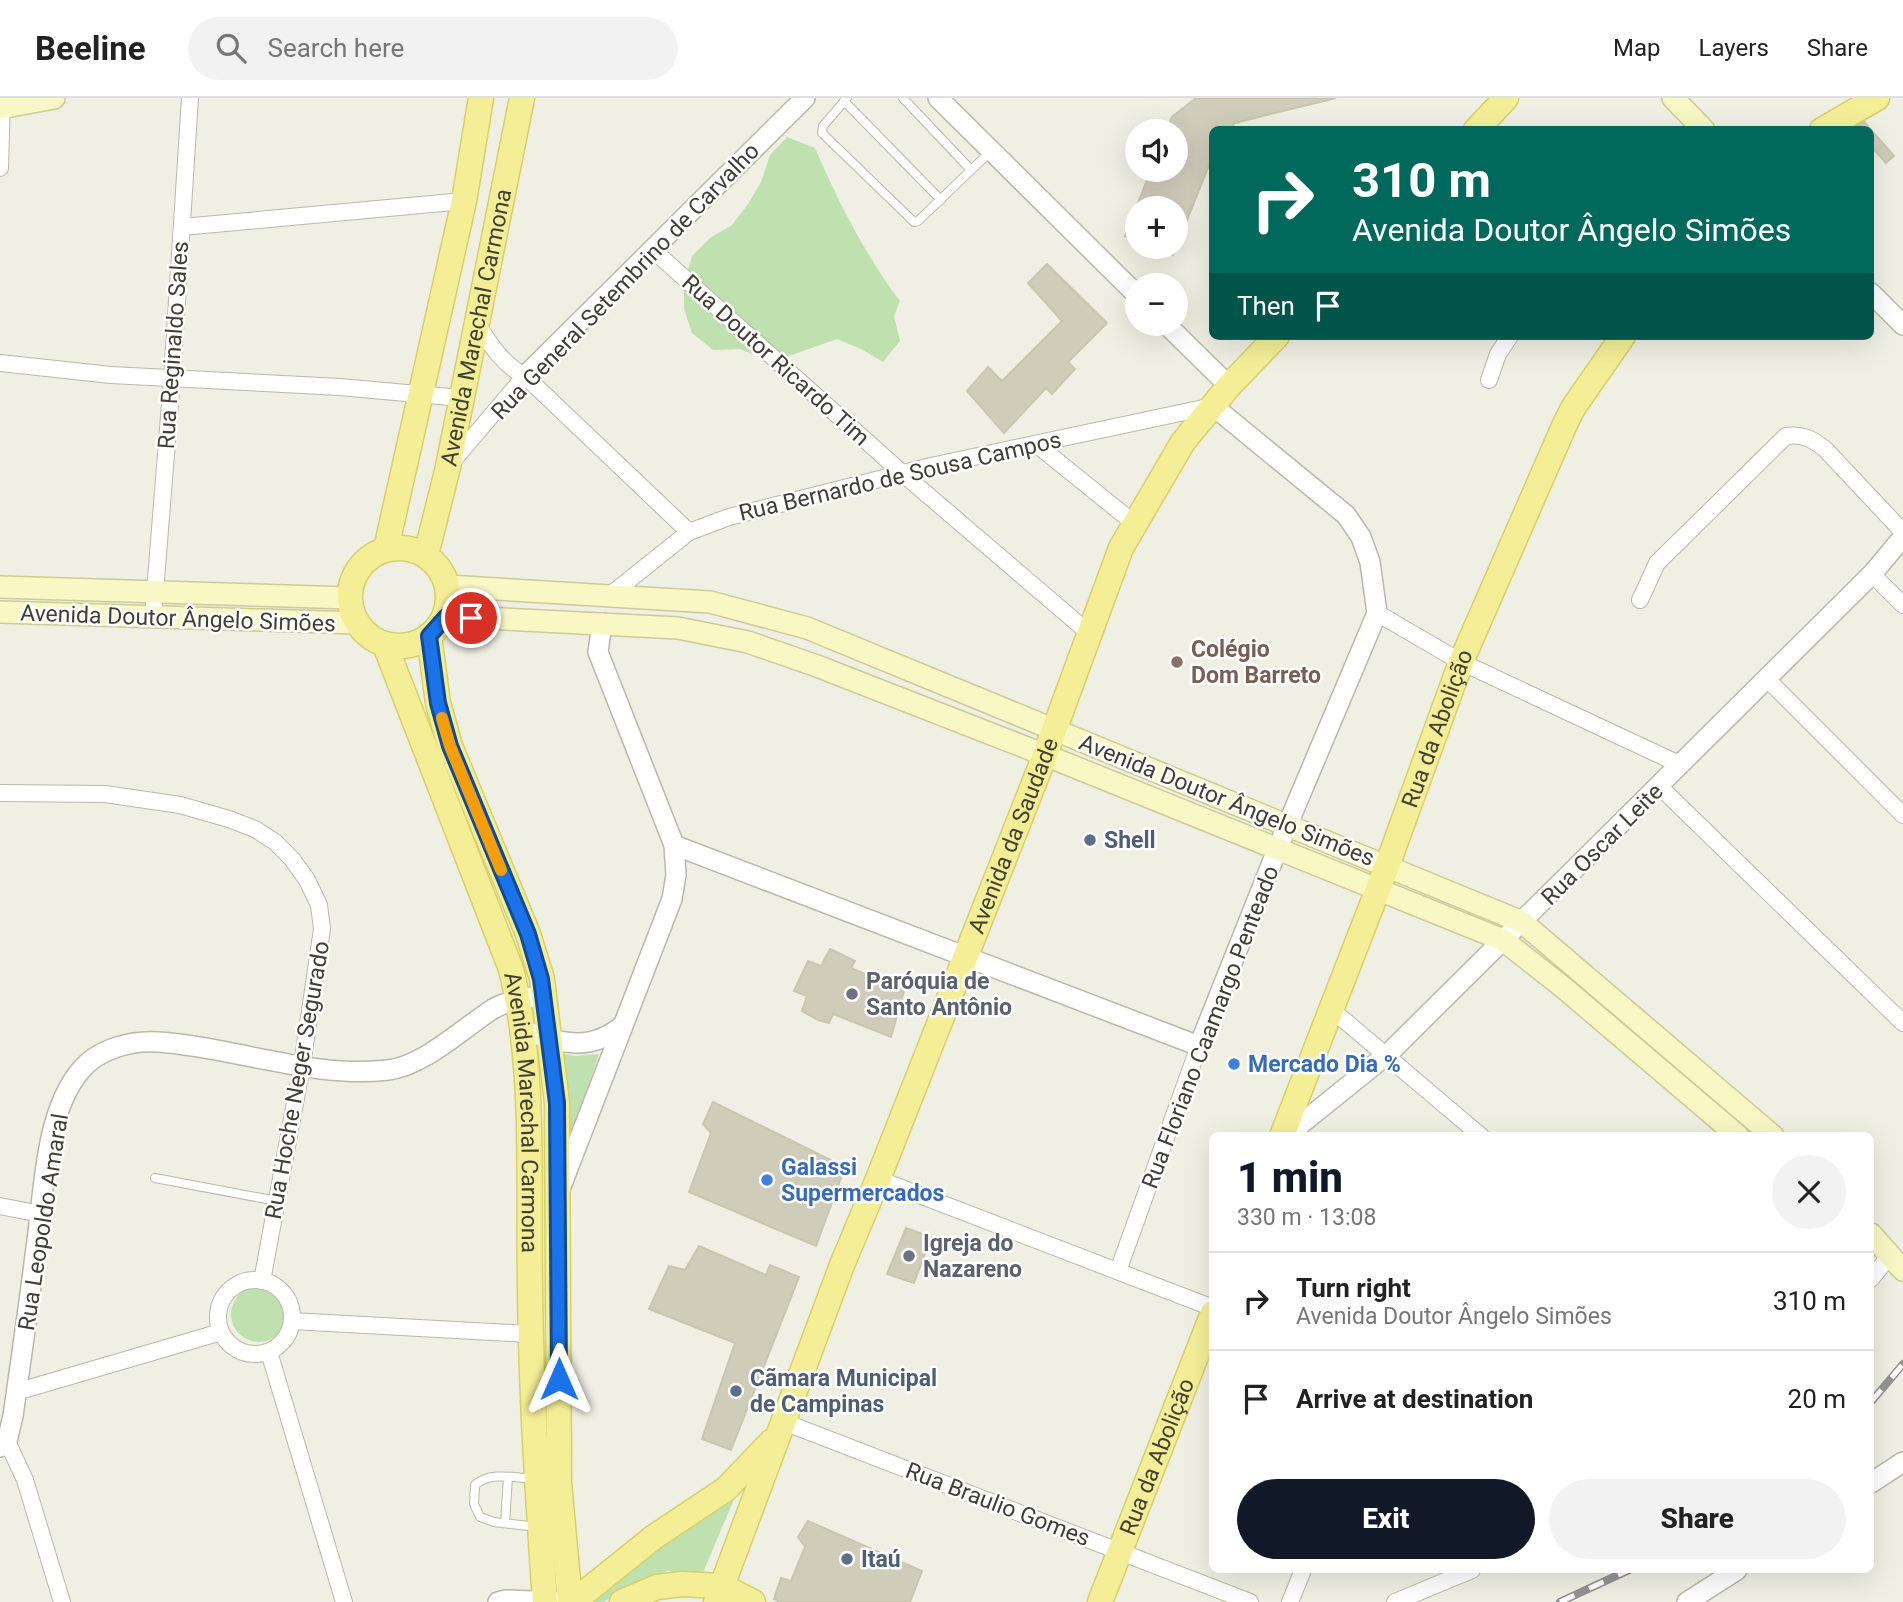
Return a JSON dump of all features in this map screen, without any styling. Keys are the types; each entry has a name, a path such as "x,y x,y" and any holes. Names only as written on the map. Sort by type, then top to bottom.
{"main road":[{"path":"1,105 54,98"},
{"name":"Avenida Marechal Carmona","path":"386,549 464,201 481,98"},
{"name":"Avenida Marechal Carmona","path":"426,555 448,467 522,98"},
{"path":"1480,126 1506,98"},
{"path":"1672,98 1700,126"},
{"path":"1829,126 1877,98"},
{"name":"Avenida da Saudade","path":"719,1594 842,1265 1055,729 1121,548 1183,442 1229,386 1273,340"},
{"name":"Rua da Abolição","path":"1285,1132 1461,662 1565,424 1573,408 1620,340"},
{"path":"386,549 412,549 426,555 438,566 448,586 446,617 429,636 416,643 385,645 371,638 357,624 352,614 349,598 351,583 358,569 368,557 386,549"},
{"name":"Avenida Doutor Ângelo Simões","path":"448,586 710,602 807,628 1387,866 1522,922 1768,1132"},
{"name":"Avenida Doutor Ângelo Simões","path":"0,587 349,598"},
{"name":"Avenida Doutor Ângelo Simões","path":"0,612 357,624"},
{"name":"Avenida Doutor Ângelo Simões","path":"446,617 678,628 748,642 817,666 1045,755 1503,940 1564,988 1733,1132"},
{"name":"Avenida Marechal Carmona","path":"429,636 438,703 447,735 528,934 536,956 544,995 557,1103 558,1602"},
{"name":"Avenida Marechal Carmona","path":"385,645 512,969 519,1000 527,1100 530,1334 541,1527 558,1602"},
{"path":"1874,1238 1891,1261"},
{"name":"Rua da Abolição","path":"1100,1602 1209,1320"},
{"path":"558,1602 726,1489 783,1426"},
{"path":"622,1602 657,1587 682,1584 753,1602"}],"street":[{"name":"Rua Reginaldo Sales","path":"153,617 190,98"},
{"name":"Rua General Setembrino de Carvalho","path":"448,467 525,376 805,98"},
{"path":"938,98 1125,283"},
{"path":"0,168 1,105"},
{"path":"181,227 464,201"},
{"name":"Rua Doutor Ricardo Tim","path":"653,250 902,473 1090,634"},
{"path":"1874,296 1903,325"},
{"path":"476,323 501,358 525,376 689,531"},
{"path":"1178,336 1229,386"},
{"path":"1489,380 1498,354 1507,340"},
{"path":"0,363 172,379 340,387 461,398"},
{"path":"1213,406 1346,515 1362,537 1370,562 1377,613 1461,662 1681,765"},
{"name":"Rua Bernardo de Sousa Campos","path":"609,596 689,531 729,517 902,473 1213,406"},
{"path":"1640,600 1657,563 1786,436 1799,434 1812,439 1825,449 1903,534"},
{"path":"1036,444 1135,524"},
{"name":"Rua Oscar Leite","path":"1289,1132 1385,1057 1872,574 1903,534"},
{"path":"1872,574 1903,605"},
{"name":"Rua Floriano Caamargo Penteado","path":"1118,1271 1199,1046 1287,826 1377,613"},
{"path":"558,1197 672,899 676,875 674,845 602,666 598,652 602,623"},
{"path":"1766,678 1903,815"},
{"path":"1660,786 1903,1023"},
{"name":"Rua Hoche Neger Segurado","path":"0,793 105,794 180,805 255,829 275,842 307,880 319,905 322,929 302,1065 262,1281"},
{"path":"674,845 1199,1046"},
{"name":"Rua Leopoldo Amaral","path":"3,1444 16,1392 56,1118 69,1087 82,1068 103,1054 127,1044 155,1042 218,1049 357,1073 393,1070 416,1061 495,1008 544,995"},
{"path":"1331,1009 1476,1132"},
{"path":"521,1030 585,1044 610,1036 623,1025"},
{"path":"878,1180 1209,1308"},
{"path":"0,1206 41,1214"},
{"path":"1874,1276 1891,1261"},
{"path":"262,1281 282,1291 292,1310 292,1321 285,1340 269,1352 246,1353 227,1341 221,1332 218,1319 226,1294 236,1285 262,1281"},
{"path":"292,1321 530,1334"},
{"path":"16,1392 221,1332"},
{"path":"269,1352 344,1602"},
{"name":"Rua Braulio Gomes","path":"783,1426 1120,1550 1250,1602"},
{"path":"3,1444 25,1480 62,1602"},
{"path":"1874,1481 1903,1462"},
{"path":"1290,1602 1302,1573"},
{"path":"1395,1602 1465,1573"},
{"path":"1687,1602 1732,1573"},
{"path":"498,1602 558,1602"}],"lane":[{"path":"903,98 971,170"},
{"path":"940,200 846,100 821,129 824,135 914,222 918,221 940,200 971,170 991,150"},
{"path":"155,1178 277,1201"},
{"path":"538,1479 488,1477 475,1485 474,1504 481,1517 541,1527"},
{"path":"505,1523 508,1477"}],"green space":[{"path":"787,137 815,148 853,227 900,301 894,316 900,341 883,362 837,339 789,356 764,359 740,349 713,350 692,333 684,309 684,283 692,256 710,238 732,225 761,182 770,155"},
{"path":"563,1054 599,1054 567,1150"},
{"path":"253,1286 265,1286 275,1290 283,1298 287,1314 283,1330 275,1338 265,1342 253,1342 243,1338 235,1330 231,1320 231,1308 235,1298 243,1290"},
{"path":"740,1485 702,1575 668,1571 644,1578 604,1602 587,1602"}],"building":[{"path":"1196,98 1336,98 1235,123 1232,126 1209,126 1209,165 1188,218 1188,196 1141,196 1146,182 1188,182 1188,119 1171,119"},
{"path":"1863,120 1868,126 1856,126"},
{"path":"1874,133 1894,156 1886,163 1874,149"},
{"path":"1047,264 1107,323 1068,362 1075,369 1052,394 1046,388 1004,433 967,391 988,367 1002,381 1062,321 1028,283"},
{"name":"Paróquia de Santo Antônio","path":"830,949 855,961 851,968 904,991 891,1037 833,1014 829,1023 802,1011 807,996 794,991 808,961 821,966"},
{"name":"Galassi Supermercados","path":"713,1102 845,1167 816,1246 689,1192 711,1133 703,1124"},
{"name":"Igreja do Nazareno","path":"906,1228 931,1237 914,1283 887,1274"},
{"name":"Cãmara Municipal de Campinas","path":"699,1246 766,1275 770,1265 799,1277 731,1450 702,1439 735,1343 649,1309 669,1266 685,1270"},
{"name":"Itaú","path":"808,1521 922,1571 910,1602 780,1602 774,1599 781,1578 791,1581 805,1547 798,1537"}],"railway":[{"path":"1874,1398 1903,1364"},
{"path":"1560,1602 1623,1573"}],"slow traffic":[{"path":"442,718 450,746 501,870"}],"place":[{"name":"Colégio Dom Barreto","path":"1177,662"},
{"name":"Shell","path":"1090,840"},
{"name":"Paróquia de Santo Antônio","path":"852,994"},
{"name":"Mercado Dia %","path":"1234,1064"},
{"name":"Galassi Supermercados","path":"767,1180"},
{"name":"Igreja do Nazareno","path":"909,1256"},
{"name":"Cãmara Municipal de Campinas","path":"736,1391"},
{"name":"Itaú","path":"847,1559"}],"route":[{"path":"471,618 446,617 429,636 438,703 450,746 528,934 541,979 557,1103 559,1379"}]}
